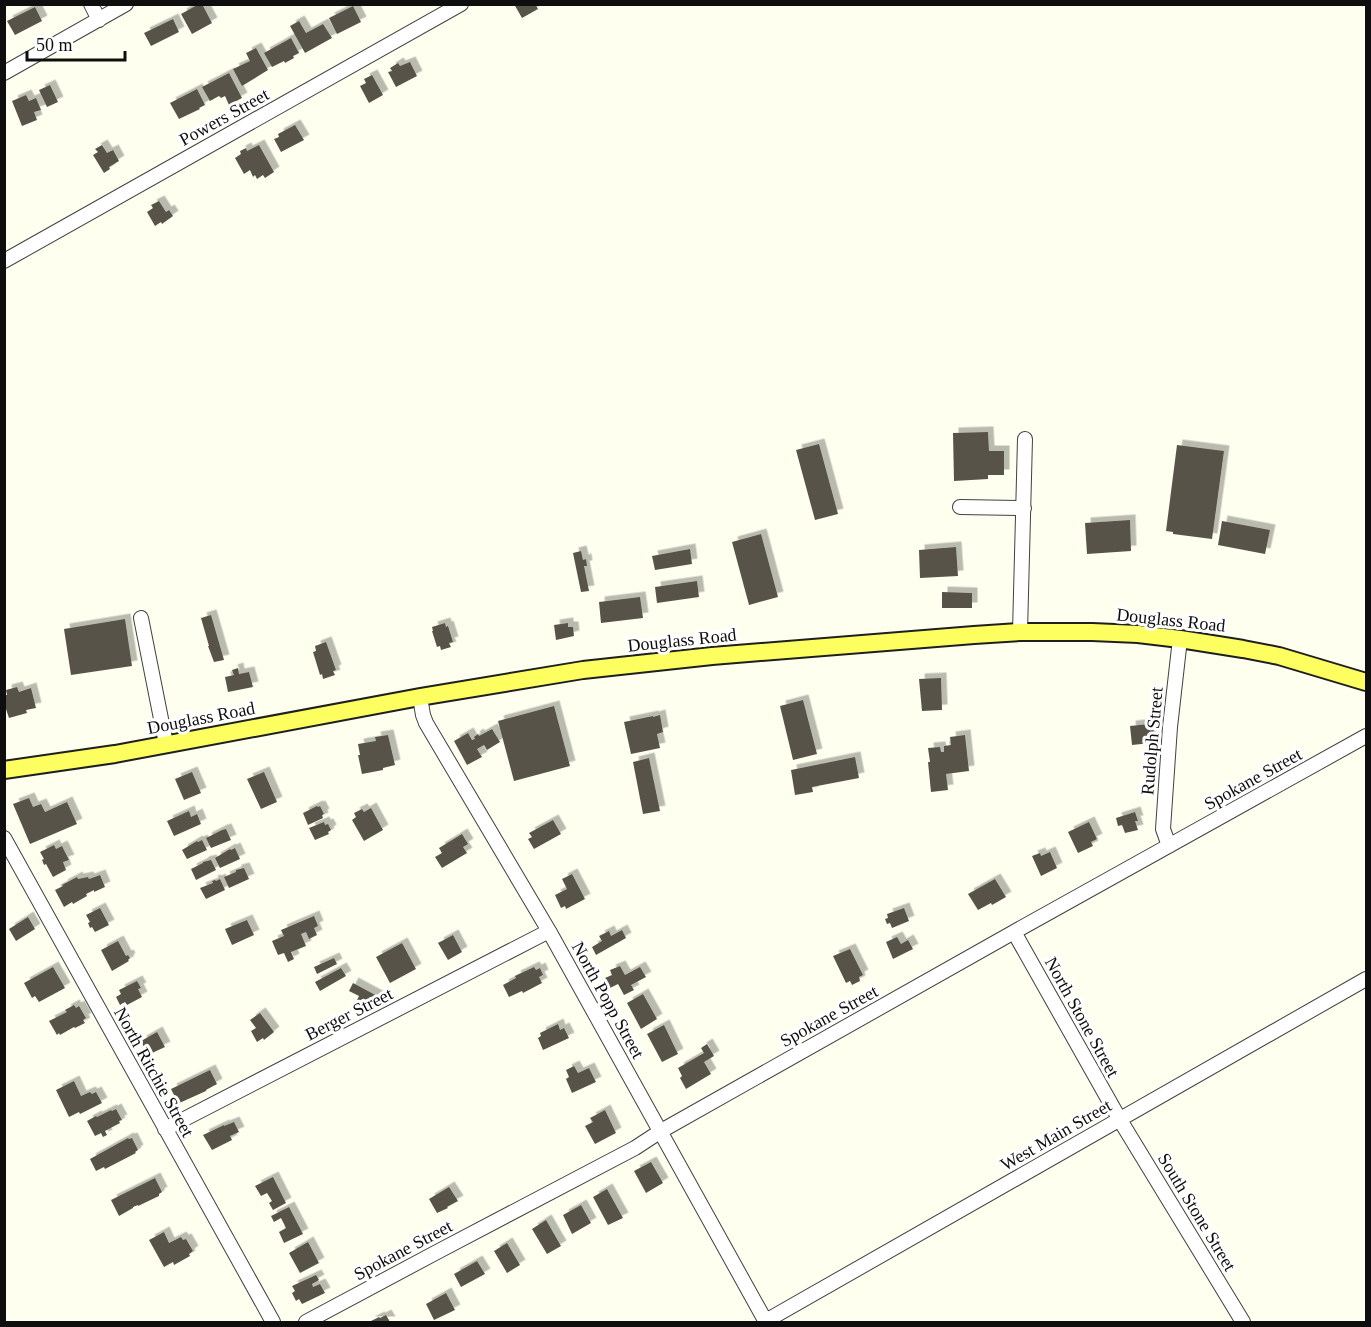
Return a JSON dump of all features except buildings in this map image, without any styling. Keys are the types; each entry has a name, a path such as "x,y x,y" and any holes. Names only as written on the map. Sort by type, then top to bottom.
{"main road":[{"name":"Douglass Road","path":"4,771 63,763 536,678 712,656 1020,632 1138,634 1180,639 1279,656 1366,682"}],"street":[{"path":"91,4 99,20"},
{"path":"4,73 126,4"},
{"name":"Powers Street","path":"4,261 460,4"},
{"path":"1020,632 1025,439"},
{"path":"960,507 1024,508"},
{"path":"141,618 166,744"},
{"name":"Rudolph Street","path":"1169,846 1163,830 1170,727 1180,639"},
{"name":"North Popp Street","path":"420,698 426,723 549,932 765,1322"},
{"name":"Spokane Street","path":"306,1323 635,1148 661,1131 1014,932 1366,736"},
{"name":"North Ritchie Street","path":"4,838 273,1323"},
{"name":"Berger Street","path":"165,1129 549,932"},
{"name":"North Stone Street","path":"1014,932 1120,1120"},
{"name":"West Main Street","path":"765,1322 1366,979"},
{"name":"South Stone Street","path":"1120,1120 1243,1323"}]}
